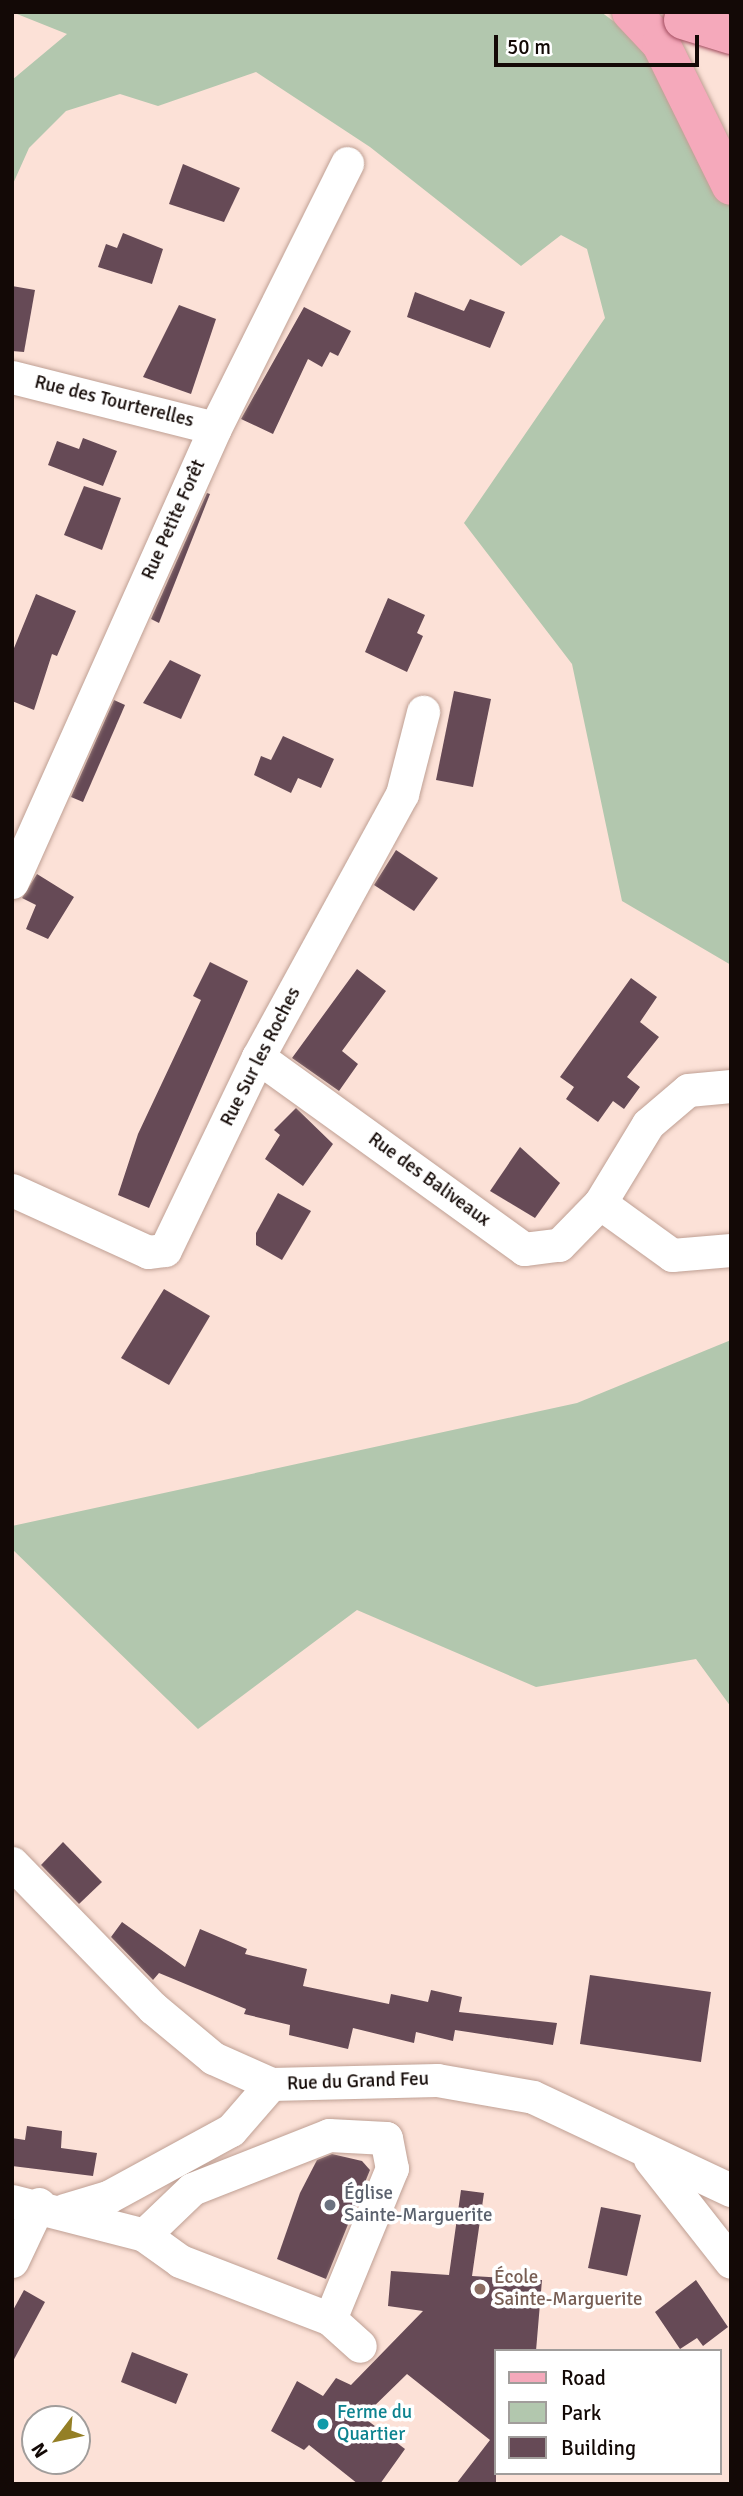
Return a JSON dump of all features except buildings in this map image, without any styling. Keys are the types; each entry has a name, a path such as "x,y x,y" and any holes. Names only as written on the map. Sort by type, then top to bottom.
{"main road":[{"path":"631,12 661,44 731,186"},
{"path":"723,12 731,45"},
{"path":"667,16 731,36"}],"street":[{"name":"Rue Petite Forêt","path":"12,882 215,428 347,163"},
{"name":"Rue des Tourterelles","path":"12,377 215,428"},
{"name":"Rue Sur les Roches","path":"12,1190 148,1252 165,1250 258,1057 402,794 423,712"},
{"name":"Rue des Baliveaux","path":"258,1057 524,1249 559,1245 600,1203 648,1124 688,1090 731,1086"},
{"path":"600,1203 672,1255 731,1250"},
{"name":"Rue du Grand Feu","path":"12,1863 153,2008 213,2058 271,2084 437,2080 519,2094 587,2118 646,2155"},
{"path":"38,2205 108,2197 231,2130 271,2084"},
{"path":"144,2235 192,2189 329,2135 386,2138 392,2168 330,2319"},
{"path":"646,2155 731,2190"},
{"path":"646,2155 731,2262"},
{"path":"38,2205 144,2235 180,2261 330,2319 360,2346"},
{"path":"12,2261 38,2205"}],"green space":[{"path":"12,12 601,12 657,53 731,202 731,965 622,901 572,664 464,523 605,318 587,249 561,235 521,266 370,147 256,72 158,106 120,94 66,111 29,148 12,186 12,80 67,34"},
{"path":"731,1340 731,1707 696,1659 536,1687 357,1610 198,1729 12,1549 12,1526 577,1403"}],"place":[{"name":"Église Sainte-Marguerite","path":"330,2205"},
{"name":"École Sainte-Marguerite","path":"480,2289"},
{"name":"Ferme du Quartier","path":"323,2424"}]}
